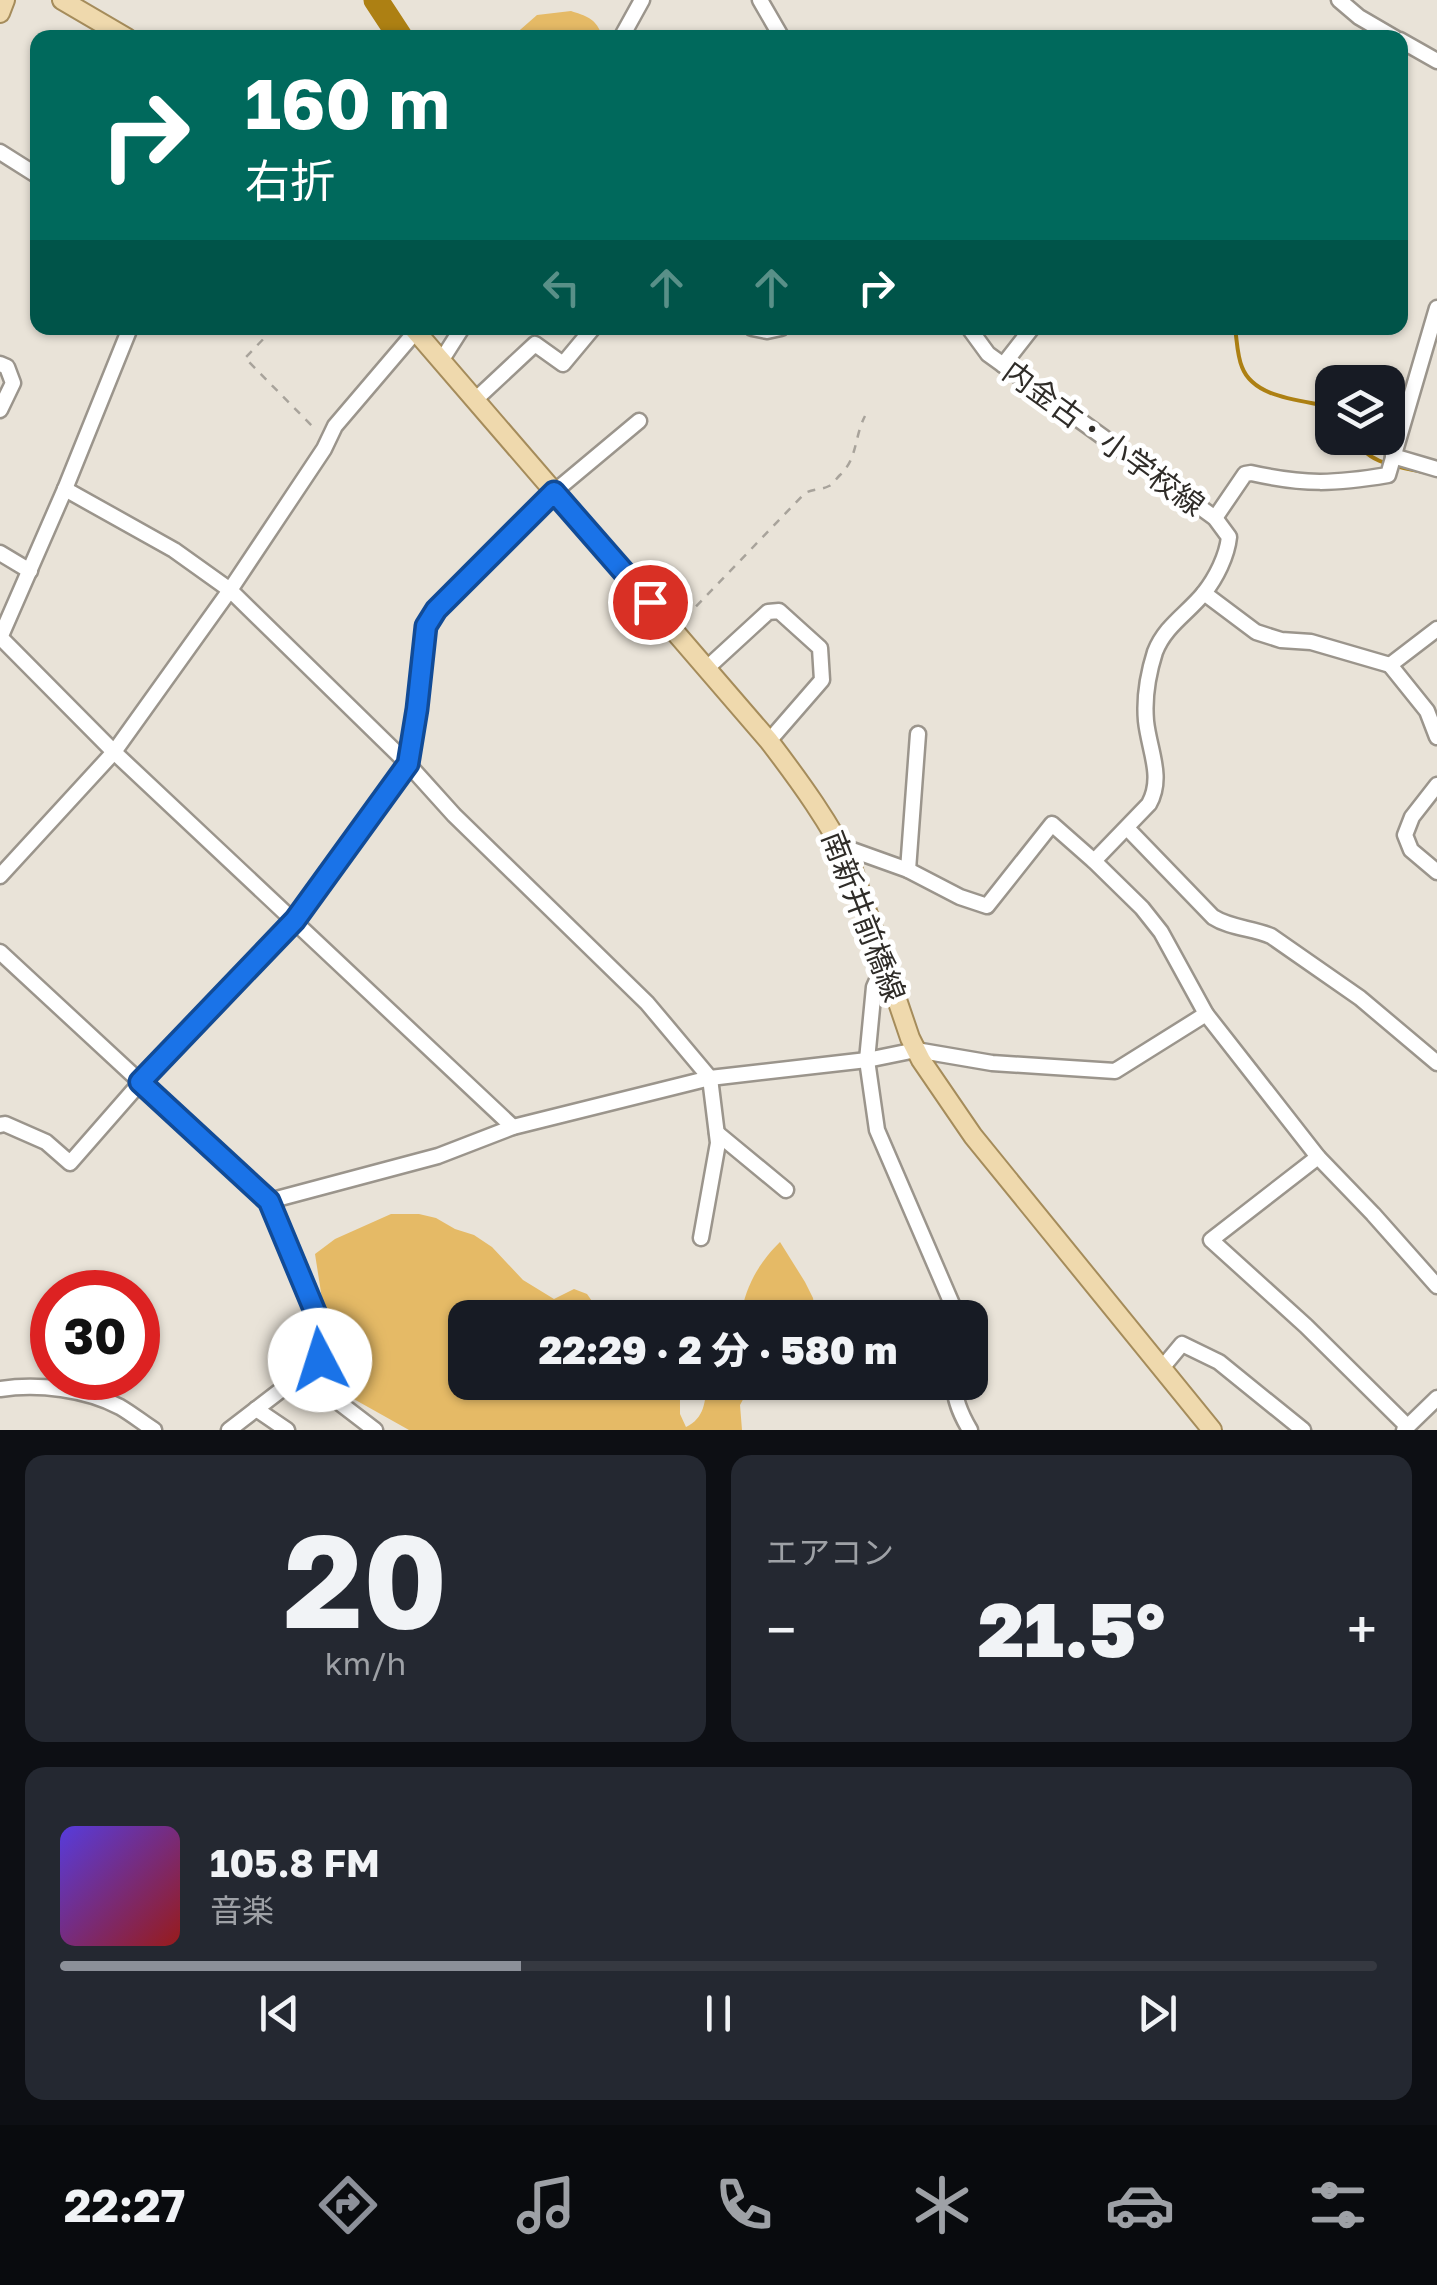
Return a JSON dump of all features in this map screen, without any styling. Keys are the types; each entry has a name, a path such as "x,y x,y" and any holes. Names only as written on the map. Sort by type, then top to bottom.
{"main road":[{"path":"0,13 6,0"},
{"path":"62,0 113,30"},
{"name":"南新井前橋線","path":"420,335 770,741 812,797 841,846 862,895 916,1050 973,1136 1212,1430"}],"street":[{"path":"626,30 642,0"},
{"path":"760,0 777,30"},
{"path":"1344,1 1359,17 1382,30"},
{"path":"1408,44 1437,60"},
{"path":"0,152 30,171"},
{"path":"1215,518 1245,474 1336,483 1388,475 1437,308"},
{"path":"127,335 0,638 114,752 513,1127"},
{"path":"0,876 114,752 230,590 335,426 410,335"},
{"path":"441,361 458,335"},
{"path":"475,400 535,344 562,364 587,335"},
{"name":"内金古・小学校線","path":"975,335 988,354 1215,518 1229,537 1228,549 1204,593 1179,616 1156,650 1146,696 1155,793 1094,861"},
{"path":"1003,365 1027,335"},
{"path":"1422,357 1437,364"},
{"path":"0,364 7,367 13,384 0,410"},
{"path":"0,1126 5,1124 46,1142 70,1163 140,1082 295,920 408,764 426,626 436,610 554,492 639,421"},
{"path":"1393,456 1437,468"},
{"path":"65,489 174,550 230,590 647,1003 710,1078 718,1143 701,1238"},
{"path":"0,553 30,571"},
{"path":"1204,593 1256,632 1281,640 1311,642 1390,664 1427,711 1437,737"},
{"path":"707,668 768,612 779,612 820,648 822,680 770,741"},
{"path":"1390,664 1437,629"},
{"path":"908,870 918,734"},
{"path":"1437,785 1412,818 1405,835 1411,850 1437,872"},
{"path":"841,846 908,870 986,906 1052,824 1142,908 1161,932 1206,1014 1318,1157 1437,1286"},
{"path":"1127,828 1213,917 1271,936 1360,998 1437,1062"},
{"path":"0,952 269,1201 316,1314 325,1385 341,1404 375,1430"},
{"path":"885,962 874,987 867,1060 877,1130 950,1300"},
{"path":"269,1201 438,1156 513,1127 710,1078 867,1060 916,1050 992,1063 1116,1071 1206,1014"},
{"path":"717,1134 786,1190"},
{"path":"1318,1157 1211,1240 1306,1326 1405,1428 1437,1398"},
{"path":"1162,1368 1182,1344 1219,1362 1303,1430"},
{"path":"229,1430 320,1360"},
{"path":"0,1388 48,1387 82,1394 117,1406 154,1430"},
{"path":"956,1400 970,1430"},
{"path":"256,1409 287,1430"}],"path":[{"path":"267,335 244,358 328,442"},
{"path":"674,630 805,493 829,486 849,467 857,430 865,416"}],"shaded area":[{"path":"571,11 586,16 600,30 520,30 537,15"},
{"path":"391,1214 436,1218 492,1247 523,1280 554,1299 574,1289 591,1300 448,1300 448,1400 680,1400 680,1414 686,1427 700,1414 704,1400 743,1400 742,1430 409,1430 343,1393 335,1381 315,1254 335,1239"},
{"path":"780,1242 813,1300 744,1300 765,1258"}],"waterway":[{"path":"376,0 396,30"},
{"path":"1236,335 1242,367 1257,386 1315,403"},
{"path":"1370,455 1427,473"}],"route":[{"path":"320,1360 316,1314 269,1201 140,1082 295,920 408,764 426,626 436,610 554,492 650,602"}]}
